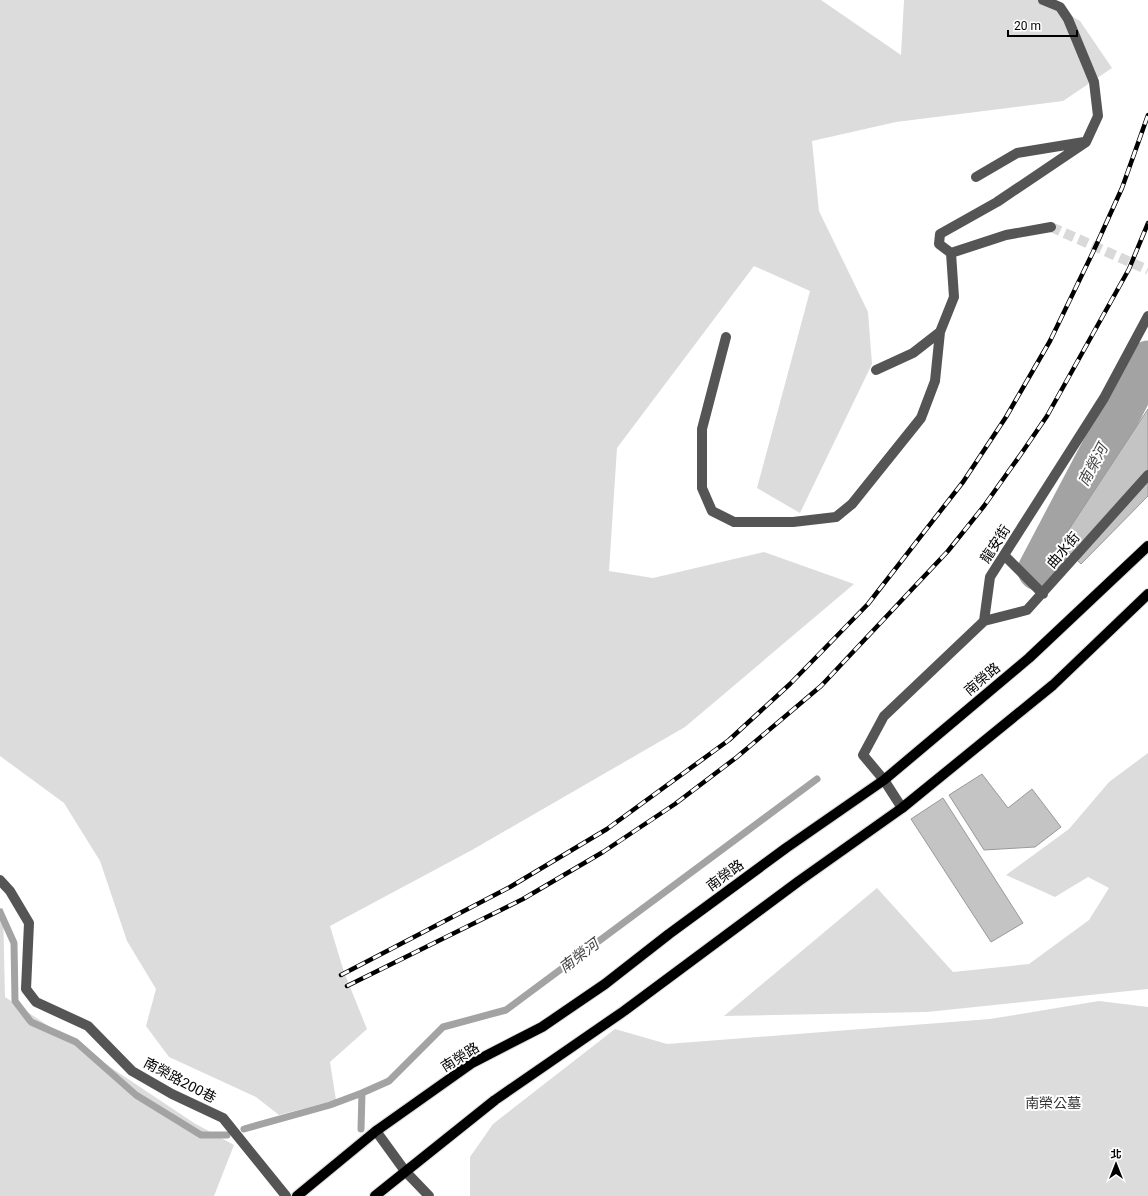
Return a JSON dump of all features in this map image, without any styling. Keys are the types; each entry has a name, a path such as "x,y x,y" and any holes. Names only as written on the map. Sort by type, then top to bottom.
{"main road":[{"name":"南榮路","path":"297,1196 376,1131 472,1063 542,1027 605,984 668,934 786,848 884,780 1029,658 1148,546"},
{"path":"375,1196 495,1100 624,1012 799,880 902,808 1053,685 1148,594"}],"street":[{"path":"952,253 939,244 940,234 997,202 1086,142 1098,116 1094,82 1068,18 1060,7 1043,0"},
{"path":"976,177 1017,153 1086,142"},
{"path":"952,253 1006,235 1050,227"},
{"path":"726,336 702,429 702,488 712,511 734,522 793,522 836,517 852,504 921,418 935,381 940,332 954,297 952,253"},
{"name":"龍安街","path":"984,620 990,577 1005,556 1104,398 1148,316"},
{"path":"876,370 913,353 940,332"},
{"name":"曲水街","path":"984,620 1027,610 1043,594 1148,475"},
{"path":"1005,556 1043,594"},
{"path":"902,808 884,780 863,755 884,716 984,620"},
{"name":"南榮路200巷","path":"0,880 10,891 29,923 26,989 36,1002 88,1026 132,1071 172,1094 223,1118 286,1196"},
{"path":"376,1131 405,1171 429,1196"}],"green space":[{"path":"0,0 821,0 901,55 904,0 1044,0 1080,21 1112,68 1063,101 896,122 812,141 819,211 868,312 872,364 800,513 757,488 810,291 754,266 617,448 609,571 653,578 764,552 854,584 685,727 472,850 330,926 344,972 367,1029 330,1062 336,1100 279,1115 256,1097 169,1057 146,1026 156,989 127,941 100,861 64,803 0,756"},
{"path":"1148,753 1148,989 927,1012 724,1016 877,888 953,972 1029,964 1089,920 1109,888 1088,877 1055,897 1006,875 1069,829 1109,782"},
{"path":"3,908 5,997 194,1123 234,1145 214,1196 0,1196 0,909"},
{"name":"南榮公墓","path":"1099,1001 1148,1007 1148,1196 470,1196 470,1157 493,1124 615,1029 667,1044 990,1019"}],"building":[{"path":"1148,409 1148,496 1081,564 1060,543"},
{"path":"982,774 1008,808 1032,789 1061,827 1035,847 984,850 949,795"},
{"path":"943,798 1023,923 991,942 911,819"}],"waterway":[{"name":"南榮河","path":"1038,570 1148,361"},
{"name":"南榮河","path":"361,1129 362,1093 389,1081 443,1027 506,1010 817,779"},
{"path":"0,912 14,943 15,1001 31,1022 76,1042 136,1095 201,1135 227,1135"},
{"path":"244,1129 330,1105 362,1093"}],"tunnel":[{"path":"1051,227 1148,270"}],"railway":[{"path":"341,975 510,887 607,829 729,740 790,684 868,604 963,482 1006,417 1050,341 1122,188 1148,115"},
{"path":"347,986 523,899 603,852 675,804 737,757 821,686 948,551 984,506 1021,454 1047,416 1129,269 1148,223"}]}
